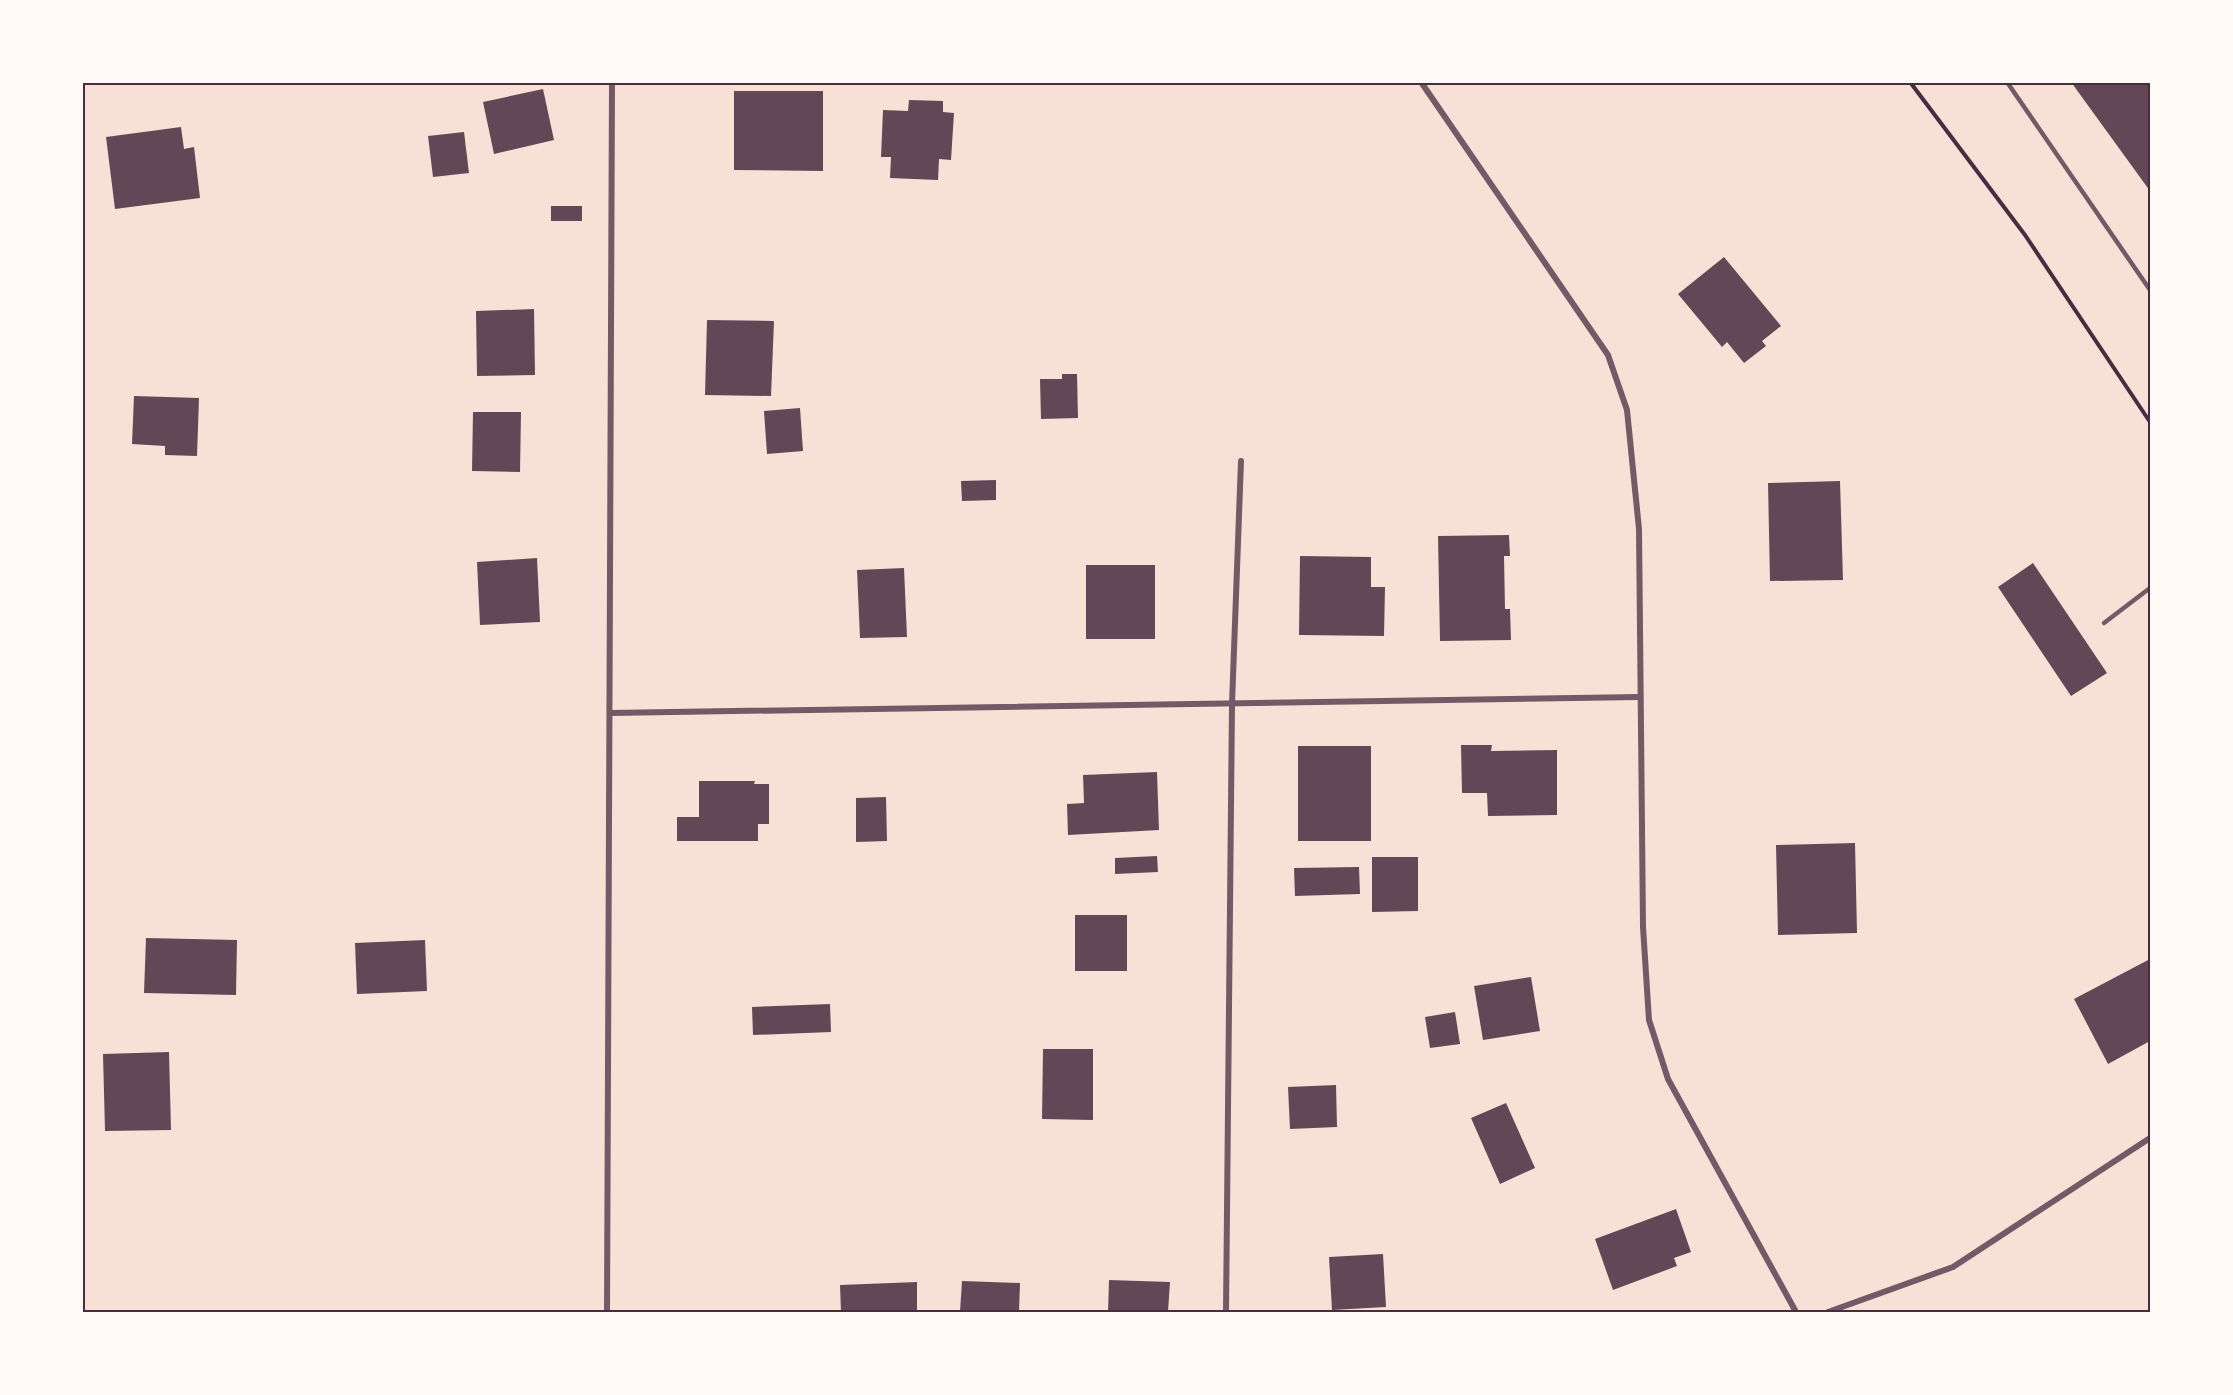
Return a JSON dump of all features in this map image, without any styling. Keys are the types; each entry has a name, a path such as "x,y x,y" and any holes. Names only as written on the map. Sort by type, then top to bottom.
{"street":[{"path":"607,1312 612,82"},
{"path":"1421,82 1608,355 1627,410 1639,529 1643,927 1649,1020 1668,1079 1796,1312"},
{"path":"1226,1312 1232,704 1241,461"},
{"path":"610,713 1640,697"},
{"path":"1828,1312 1953,1267 2151,1138"}],"lane":[{"path":"2007,82 2151,290"},
{"path":"2104,623 2151,588"}],"path":[{"path":"1910,82 2025,235 2151,422"}],"building":[{"path":"2071,82 2150,82 2150,191"},
{"path":"543,89 554,140 494,154 483,102"},
{"path":"734,91 823,91 823,171 734,170"},
{"path":"909,100 943,101 943,112 954,113 951,160 939,159 938,180 890,178 891,157 881,157 883,110 908,111"},
{"path":"181,127 184,149 194,147 200,198 115,209 106,137"},
{"path":"464,132 469,173 433,177 428,136"},
{"path":"551,206 582,206 582,221 551,221"},
{"path":"1724,257 1781,326 1762,341 1766,346 1744,363 1727,342 1722,347 1678,294"},
{"path":"534,309 535,375 477,376 476,311"},
{"path":"707,320 774,321 771,396 705,395"},
{"path":"1062,374 1077,374 1078,418 1041,419 1040,379 1062,379"},
{"path":"134,396 199,398 197,456 165,455 165,446 132,444"},
{"path":"800,408 803,451 767,454 764,411"},
{"path":"473,412 521,412 520,472 472,471"},
{"path":"996,480 996,500 962,501 961,481"},
{"path":"1840,481 1843,580 1770,581 1768,483"},
{"path":"1509,535 1510,556 1504,556 1505,609 1510,609 1511,640 1440,641 1438,536"},
{"path":"1300,556 1371,557 1371,587 1385,587 1384,636 1299,635"},
{"path":"537,558 540,622 480,625 477,562"},
{"path":"2033,563 2107,673 2071,696 1998,587"},
{"path":"1086,565 1155,565 1155,639 1086,639"},
{"path":"904,568 907,637 860,638 857,570"},
{"path":"1461,745 1492,745 1491,751 1557,750 1557,815 1488,816 1487,793 1462,793"},
{"path":"1298,746 1371,746 1371,841 1298,841"},
{"path":"1157,772 1159,830 1068,835 1067,804 1084,803 1083,775"},
{"path":"699,781 755,781 754,784 769,784 769,824 758,824 758,841 677,841 677,817 699,817"},
{"path":"886,797 887,841 856,842 856,798"},
{"path":"1855,843 1857,933 1778,935 1776,845"},
{"path":"1157,856 1158,872 1115,874 1115,858"},
{"path":"1372,857 1418,857 1418,911 1372,912"},
{"path":"1359,867 1360,894 1295,896 1294,868"},
{"path":"1075,915 1127,915 1127,971 1075,971"},
{"path":"146,938 237,940 236,995 144,993"},
{"path":"425,940 427,991 357,994 355,943"},
{"path":"2150,959 2150,1041 2108,1064 2074,999"},
{"path":"1531,977 1540,1031 1483,1040 1474,986"},
{"path":"830,1004 831,1032 753,1035 752,1007"},
{"path":"1455,1012 1460,1044 1430,1048 1425,1017"},
{"path":"1043,1049 1093,1049 1093,1120 1042,1119"},
{"path":"169,1052 171,1130 105,1131 103,1054"},
{"path":"1336,1085 1337,1127 1290,1129 1288,1087"},
{"path":"1506,1103 1535,1168 1500,1184 1471,1118"},
{"path":"1676,1209 1691,1252 1674,1258 1677,1266 1613,1290 1595,1239"},
{"path":"1383,1254 1386,1307 1332,1310 1329,1257"},
{"path":"1109,1280 1170,1282 1168,1312 1108,1312"},
{"path":"962,1281 1020,1283 1019,1312 960,1312"},
{"path":"917,1282 917,1312 841,1312 840,1285"}]}
